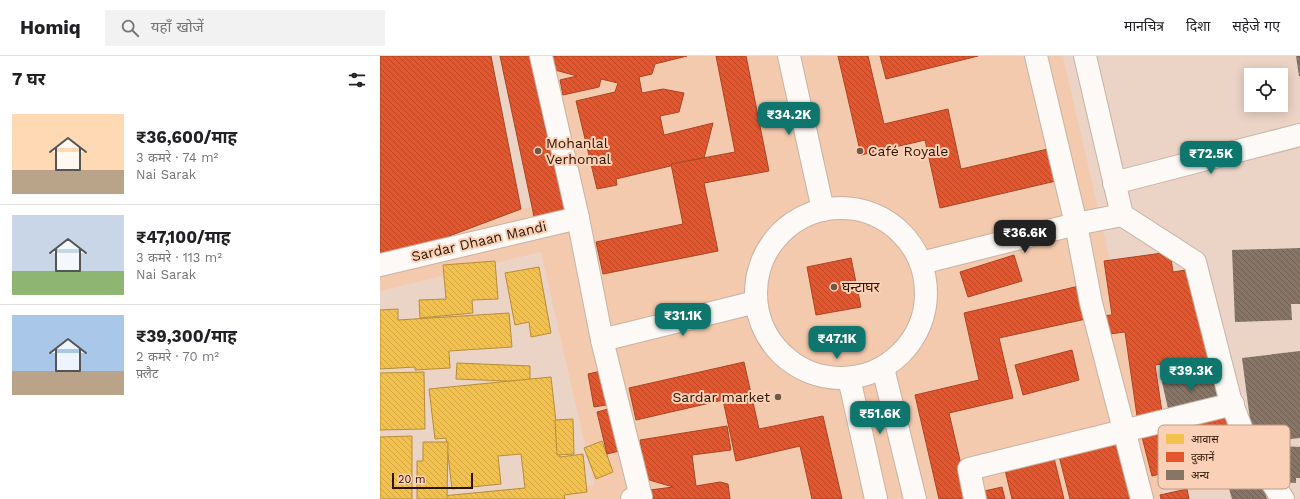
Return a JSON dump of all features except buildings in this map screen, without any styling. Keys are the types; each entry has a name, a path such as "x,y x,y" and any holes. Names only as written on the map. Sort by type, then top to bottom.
{"street":[{"path":"541,56 578,218 602,340 638,498"},
{"path":"789,56 823,210"},
{"path":"1036,56 1076,224 1091,302 1142,499"},
{"path":"1084,56 1122,215 1195,262 1233,404 1241,425"},
{"path":"1114,183 1300,135"},
{"path":"847,208 871,213 892,224 910,241 921,263 927,286 925,311 917,333 903,353 883,368 863,376 850,378 818,376 795,366 776,349 762,327 756,302 757,277 765,254 780,234 800,218 823,210 847,208"},
{"path":"921,263 1076,224 1122,215"},
{"name":"Sardar Dhaan Mandi","path":"380,265 578,218"},
{"path":"602,340 756,302"},
{"path":"883,368 915,499"},
{"path":"850,378 876,499"},
{"path":"975,499 970,469 1125,432 1233,404"},
{"path":"1276,489 1283,499"}],"shaded area":[{"path":"501,56 1063,56 1158,469 1158,489 1163,489 1165,499 515,499 594,485 541,252 380,291 380,237 534,206"}],"place":[{"name":"Mohanlal Verhomal","path":"538,151"},
{"name":"Café Royale","path":"860,151"},
{"name":"घन्टाघर","path":"834,287"},
{"name":"Sardar market","path":"778,397"}]}
